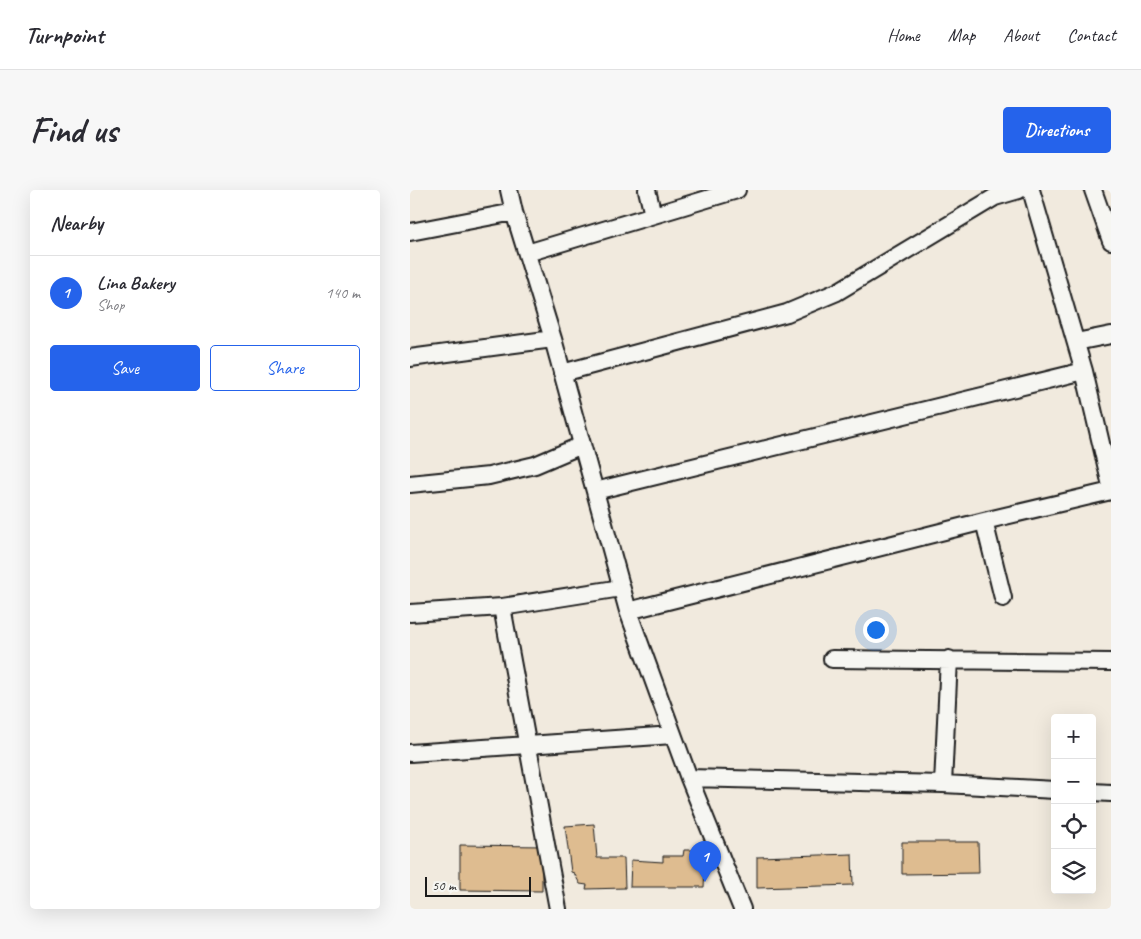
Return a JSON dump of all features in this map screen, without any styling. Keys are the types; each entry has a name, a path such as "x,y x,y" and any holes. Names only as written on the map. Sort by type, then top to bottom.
{"street":[{"path":"509,190 553,340 628,611 689,778 742,909"},
{"path":"647,190 654,215"},
{"path":"562,372 787,313 837,292 994,194 1019,190"},
{"path":"1031,190 1084,371 1111,486"},
{"path":"1093,190 1111,241"},
{"path":"527,253 727,191"},
{"path":"410,232 514,212"},
{"path":"1076,342 1111,335"},
{"path":"410,358 553,340"},
{"path":"595,491 1084,371"},
{"path":"410,484 498,474 535,465 582,445"},
{"path":"628,611 984,521 1111,491"},
{"path":"984,521 1003,598"},
{"path":"410,614 502,607 622,588"},
{"path":"502,607 558,909"},
{"path":"832,659 1111,662"},
{"path":"943,784 949,659"},
{"path":"410,753 674,735"},
{"path":"689,778 943,784 1051,790"},
{"path":"1096,792 1111,793"}],"building":[{"path":"594,824 597,858 624,858 625,888 586,889 587,885 580,884 574,873 571,872 565,826"},
{"path":"902,842 978,842 979,873 902,874"},
{"path":"460,845 542,846 542,891 460,890"},
{"path":"684,850 706,850 704,887 630,887 631,860 663,862 663,856 683,856"},
{"path":"852,854 853,885 757,888 757,857"}],"place":[{"name":"Lina Bakery","path":"705,882"}]}
